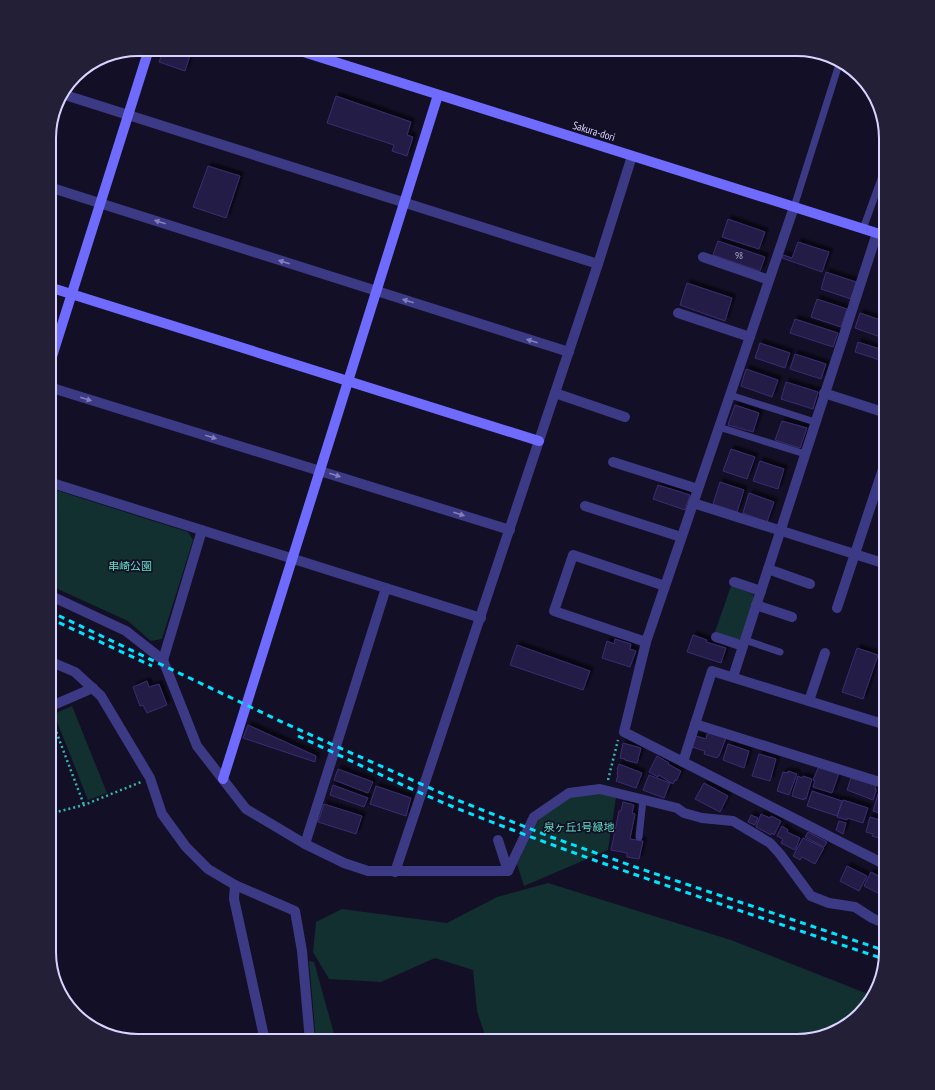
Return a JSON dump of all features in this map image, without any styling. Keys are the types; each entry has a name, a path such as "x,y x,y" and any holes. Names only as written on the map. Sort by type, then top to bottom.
{"street":[{"path":"56,344 147,56"},
{"name":"Sakura-dori","path":"316,56 879,234"},
{"path":"223,779 438,95"},
{"path":"68,96 598,264"},
{"path":"395,872 481,618 598,264 632,156"},
{"path":"56,189 569,352"},
{"path":"794,207 646,642 624,732 879,861"},
{"path":"733,677 824,393 879,241"},
{"path":"703,257 769,280"},
{"path":"56,289 539,441"},
{"path":"678,313 750,337"},
{"path":"56,389 510,530"},
{"path":"555,393 625,417"},
{"path":"824,393 879,412"},
{"path":"613,462 698,489"},
{"path":"837,608 879,481"},
{"path":"56,484 481,618"},
{"path":"693,503 879,562"},
{"path":"585,506 682,537"},
{"path":"163,660 202,530"},
{"path":"646,642 554,611 573,555 665,586"},
{"path":"768,569 810,584"},
{"path":"734,582 761,591"},
{"path":"305,844 386,588"},
{"path":"56,597 126,631 163,660 197,746 246,809 305,844 344,863 368,871 508,871"},
{"path":"756,606 792,618"},
{"path":"716,637 744,643"},
{"path":"809,701 824,653"},
{"path":"56,664 75,672 102,696 150,778 162,814 186,847 208,869 236,884 295,910 302,951 309,1034"},
{"path":"683,762 712,671 879,723"},
{"path":"56,704 93,688"},
{"path":"695,724 879,782"},
{"path":"508,871 534,817 569,792 600,789 677,808 684,813 702,818 734,821 770,843 811,896 829,903 855,907 879,921"},
{"path":"498,840 508,871"},
{"path":"236,884 234,899 263,1034"}],"lane":[{"path":"794,207 838,67"},
{"path":"863,229 879,184"},
{"path":"730,395 815,422"},
{"path":"719,427 805,454"},
{"path":"744,643 780,652"},
{"path":"639,837 643,800"}],"path":[{"path":"56,732 84,805"},
{"path":"605,790 619,735"},
{"path":"56,812 84,805 150,778"}],"green space":[{"name":"串崎公園","path":"56,490 188,532 193,540 162,639 151,641 128,621 56,588"},
{"path":"731,586 753,594 754,598 741,638 738,640 715,632"},
{"path":"72,706 107,793 88,800 56,719 56,713"},
{"name":"泉ヶ丘1号緑地","path":"600,792 616,797 608,850 524,886 517,864 540,817 570,795"},
{"path":"548,883 731,940 867,994 859,1006 838,1023 823,1030 802,1034 485,1034 477,1011 473,970 435,958 381,982 329,979 313,952 316,922 342,909 447,923 497,897"},
{"path":"309,961 314,962 334,1034 315,1034"}],"building":[{"path":"161,56 190,56 185,71 159,62"},
{"path":"336,96 411,122 407,135 413,137 407,156 392,151 394,145 327,123"},
{"path":"208,166 240,176 226,218 193,207"},
{"path":"728,219 765,232 759,249 722,237"},
{"path":"718,241 765,257 760,271 713,255"},
{"path":"798,242 829,252 822,272 782,258 783,255 792,258"},
{"path":"826,272 856,282 851,299 821,289"},
{"path":"687,283 732,298 725,321 680,305"},
{"path":"817,299 847,309 841,327 811,317"},
{"path":"860,313 879,320 879,337 855,328"},
{"path":"795,319 838,333 833,347 790,333"},
{"path":"858,342 879,349 879,360 855,352"},
{"path":"760,343 790,353 785,368 755,358"},
{"path":"795,354 826,364 821,379 790,369"},
{"path":"746,369 778,380 772,397 741,386"},
{"path":"786,382 818,392 813,409 781,399"},
{"path":"735,405 759,413 753,432 728,425"},
{"path":"782,421 807,428 800,448 775,440"},
{"path":"731,449 755,457 747,479 723,471"},
{"path":"760,461 784,469 778,489 753,481"},
{"path":"720,482 744,490 737,512 713,504"},
{"path":"658,485 690,495 685,510 653,499"},
{"path":"749,493 774,502 767,522 743,513"},
{"path":"693,635 707,640 706,642 726,648 721,663 687,652"},
{"path":"615,639 631,644 630,649 636,651 630,667 602,658 607,641 614,644"},
{"path":"517,645 590,671 583,690 510,665"},
{"path":"857,648 878,655 863,699 842,692"},
{"path":"147,681 149,687 159,684 167,705 147,713 143,705 140,706 133,687"},
{"path":"248,725 316,756 315,762 243,738"},
{"path":"710,733 726,738 717,758 704,754 705,751 692,747 696,736 706,739 707,734"},
{"path":"623,743 641,748 637,763 620,758"},
{"path":"728,744 749,751 744,768 723,760"},
{"path":"759,754 776,759 770,781 752,776"},
{"path":"657,756 681,771 673,784 659,775 658,777 649,772"},
{"path":"619,764 642,773 636,788 616,781"},
{"path":"819,766 839,773 832,793 813,787 815,781 813,780"},
{"path":"338,769 373,782 368,793 334,780"},
{"path":"788,771 797,774 789,795 777,791 783,772 788,773"},
{"path":"649,775 670,783 664,798 643,790"},
{"path":"798,776 812,779 806,799 804,798 804,800 792,796"},
{"path":"851,778 875,785 876,791 873,800 847,790"},
{"path":"704,783 728,796 720,812 695,799"},
{"path":"333,785 368,798 364,807 330,795"},
{"path":"376,786 411,798 406,816 370,804"},
{"path":"812,791 842,801 837,816 807,806"},
{"path":"878,794 879,813 873,811"},
{"path":"843,800 868,808 863,823 847,818 847,820 837,817"},
{"path":"623,802 634,805 632,813 635,814 630,839 643,841 639,859 627,857 627,853 611,850 619,811 621,811"},
{"path":"324,804 362,816 356,834 318,822"},
{"path":"761,814 770,818 771,816 781,821 774,835 772,833 771,835 756,827"},
{"path":"751,815 758,818 755,825 748,822"},
{"path":"870,817 879,820 879,838 866,832"},
{"path":"839,821 846,823 843,834 836,830"},
{"path":"782,826 788,830 787,832 800,838 795,850 781,843 783,839 777,836"},
{"path":"808,832 827,842 824,847 805,837"},
{"path":"803,838 824,848 815,864 802,857 800,860 793,856"},
{"path":"847,866 867,876 859,891 840,881"},
{"path":"871,872 879,876 879,894 864,886"}],"railway":[{"path":"56,614 284,723 457,800 551,837 638,868 879,949"},
{"path":"56,621 152,666"},
{"path":"298,736 416,791 509,829 669,886 878,957"}]}
